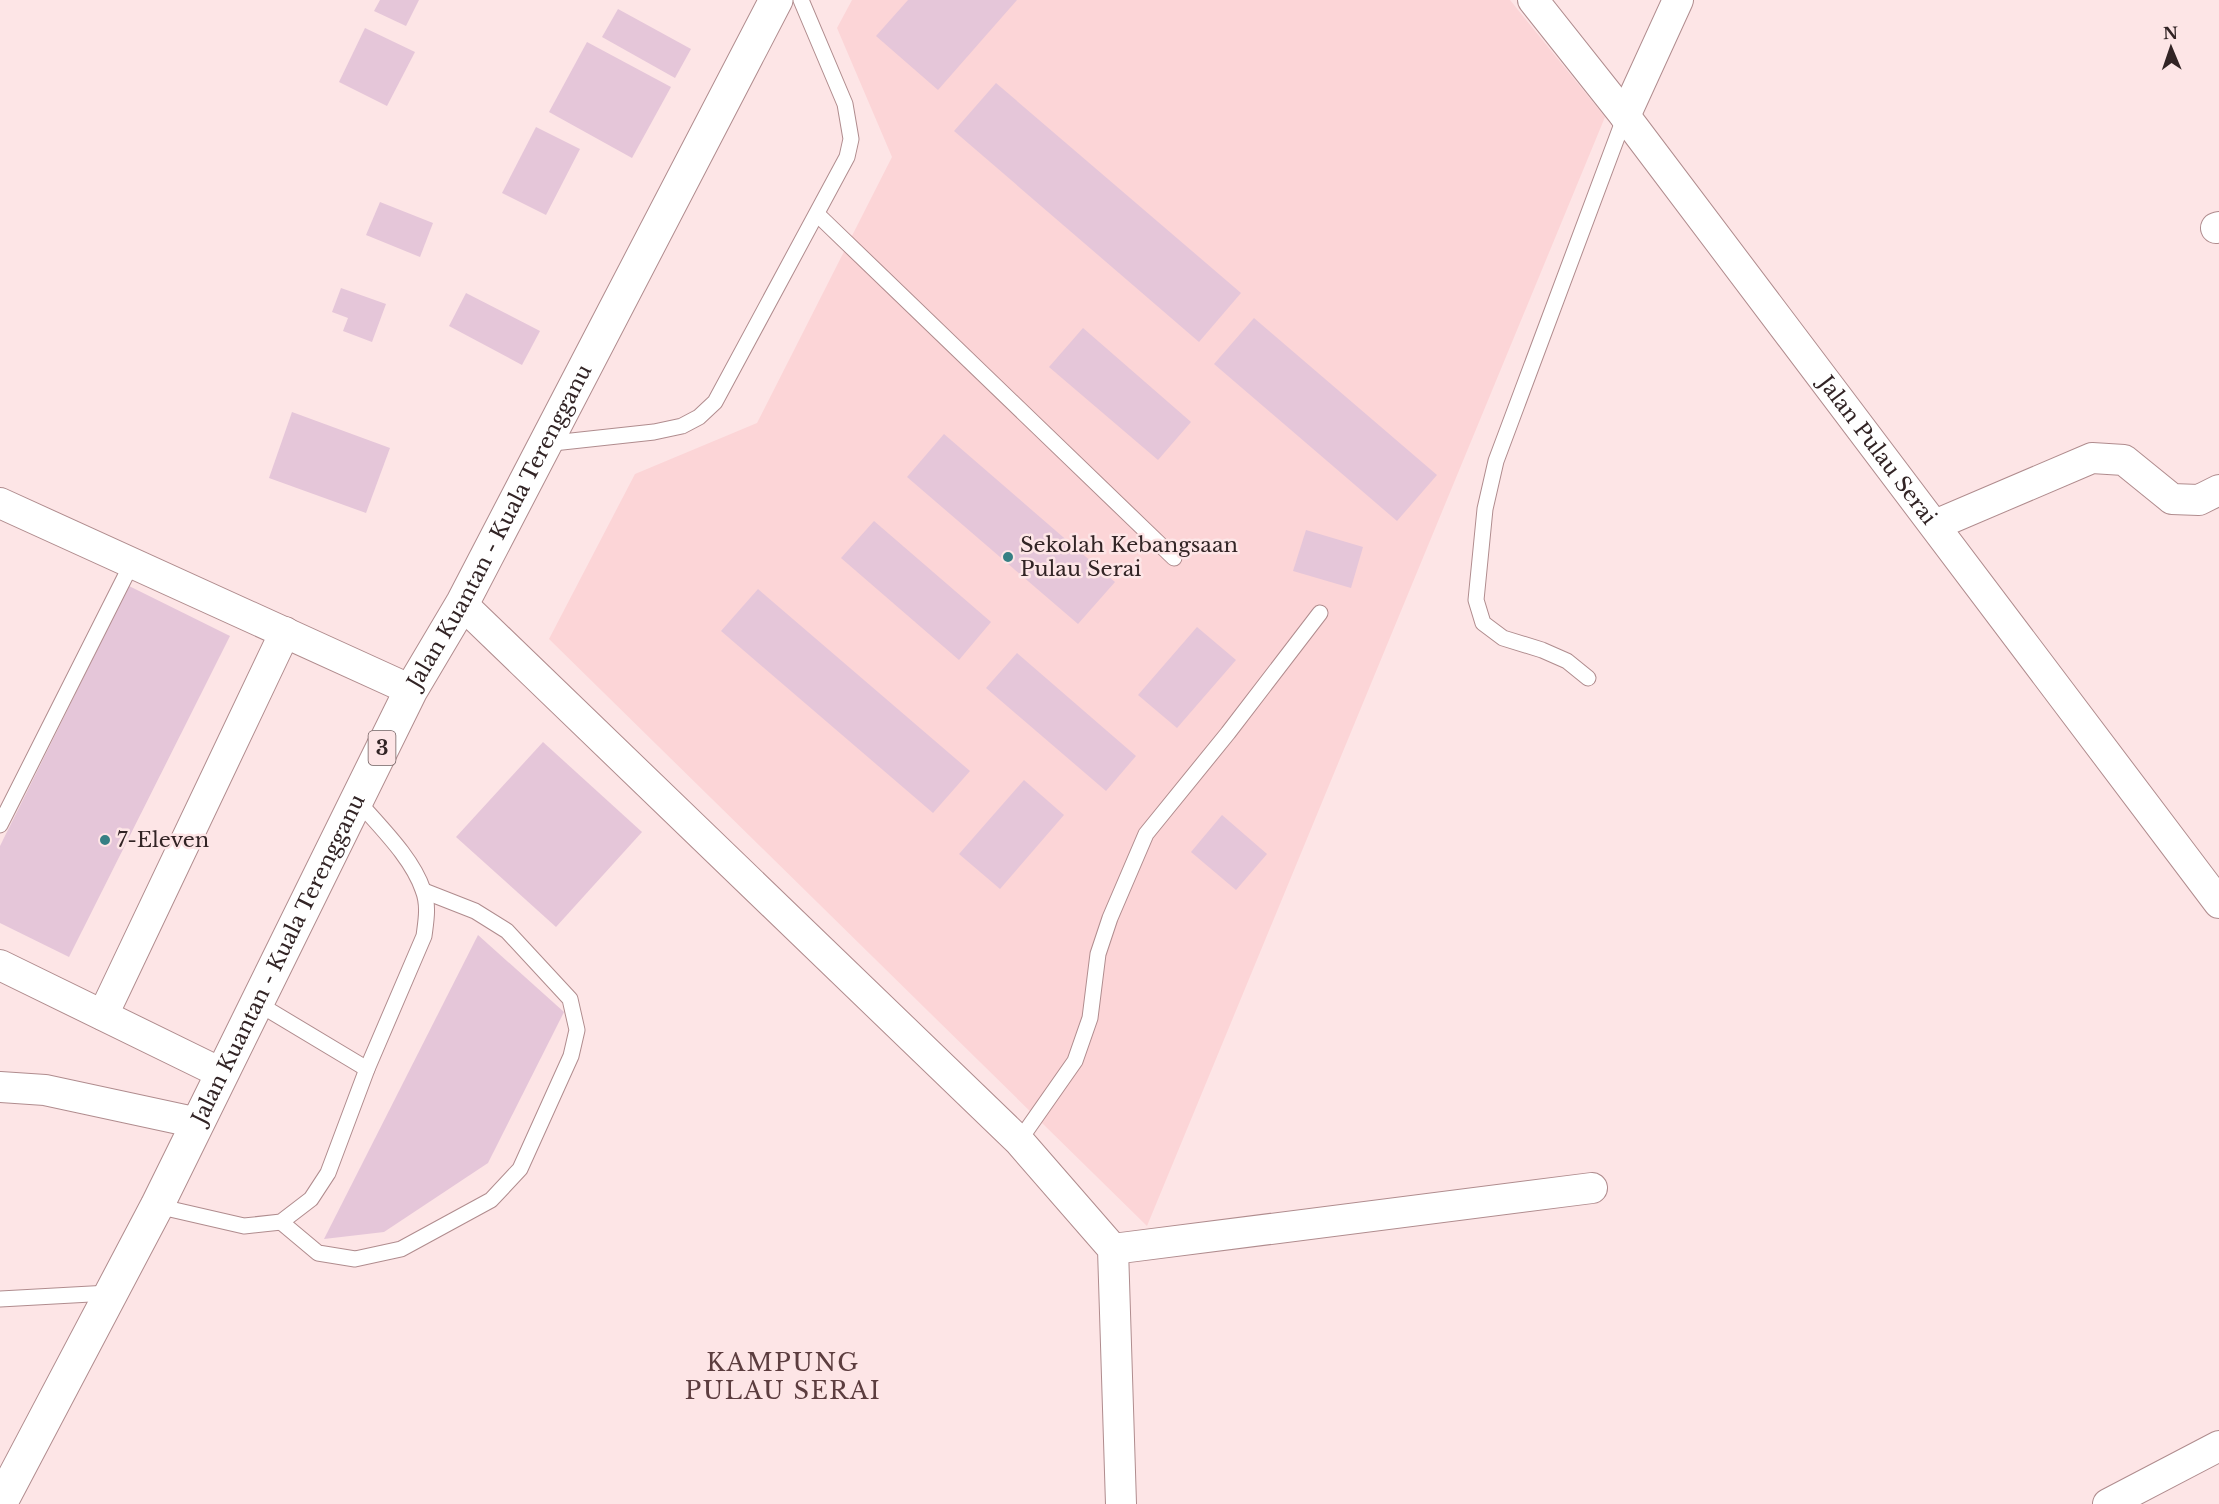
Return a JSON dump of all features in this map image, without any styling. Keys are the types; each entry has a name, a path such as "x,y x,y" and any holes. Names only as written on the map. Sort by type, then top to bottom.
{"highway":[{"name":"Jalan Kuantan - Kuala Terengganu","path":"1,1501 157,1206 411,690 462,604 776,0"}],"street":[{"name":"Jalan Pulau Serai","path":"1533,0 1625,116 2219,903"},
{"path":"1625,116 1678,0"},
{"path":"1935,525 2092,458 2124,460 2172,499 2199,500 2219,490"},
{"path":"0,503 411,690"},
{"path":"462,604 1019,1141 1113,1249 1121,1504"},
{"path":"103,1015 285,632"},
{"path":"0,965 223,1074"},
{"path":"0,1087 45,1090 198,1123"},
{"path":"1113,1249 1592,1188"},
{"path":"2108,1504 2219,1446"}],"lane":[{"path":"544,444 654,432 682,426 699,417 715,402 847,157 851,132 845,104 801,0"},
{"path":"1588,678 1567,661 1542,650 1503,638 1483,623 1476,600 1485,509 1496,460 1625,116"},
{"path":"817,214 1174,558"},
{"path":"0,825 132,563"},
{"path":"1019,1141 1075,1061 1090,1018 1098,954 1110,918 1146,834 1228,733 1320,613"},
{"path":"157,1206 244,1226 281,1222 311,1199 328,1173 367,1069 424,936 427,915 424,891 411,865 356,799"},
{"path":"281,1222 318,1253 355,1259 401,1249 490,1200 520,1169 571,1056 577,1030 570,999 507,932 475,911 424,891"},
{"path":"256,1003 367,1069"},
{"path":"0,1299 109,1293"}],"shaded area":[{"name":"Sekolah Kebangsaan Pulau Serai","path":"852,0 1510,0 1605,117 1147,1226 549,639 635,474 757,423 892,157 837,28"}],"building":[{"path":"380,0 419,0 406,26 374,11"},
{"path":"908,0 1017,0 938,90 876,36"},
{"path":"618,9 691,49 675,78 602,37"},
{"path":"365,28 415,52 387,106 339,82"},
{"path":"587,42 671,87 632,158 549,112"},
{"path":"996,83 1241,293 1199,342 954,131"},
{"path":"536,127 580,149 546,215 502,193"},
{"path":"380,202 433,223 420,257 366,235"},
{"path":"341,288 386,304 372,342 343,331 348,318 332,312"},
{"path":"466,293 540,331 522,365 449,326"},
{"path":"1254,318 1437,475 1397,521 1214,364"},
{"path":"1083,328 1191,422 1158,460 1049,367"},
{"path":"292,412 390,448 366,513 269,478"},
{"path":"944,434 1115,582 1078,624 907,477"},
{"path":"874,521 991,622 959,660 841,558"},
{"path":"1306,530 1363,547 1351,588 1293,571"},
{"path":"129,586 230,636 69,957 0,923 0,846"},
{"path":"758,589 970,771 933,813 721,631"},
{"path":"1197,627 1236,660 1177,728 1138,695"},
{"path":"1017,653 1136,756 1106,791 986,688"},
{"path":"543,742 642,832 556,927 456,837"},
{"path":"1024,780 1064,815 1000,889 959,854"},
{"path":"1222,815 1267,854 1236,890 1191,852"},
{"path":"478,935 564,1012 488,1163 384,1232 324,1239"}],"place":[{"name":"Sekolah Kebangsaan Pulau Serai","path":"1008,557"},
{"name":"7-Eleven","path":"105,840"}],"district":[{"name":"KAMPUNG PULAU SERAI","path":"783,1376"}]}
